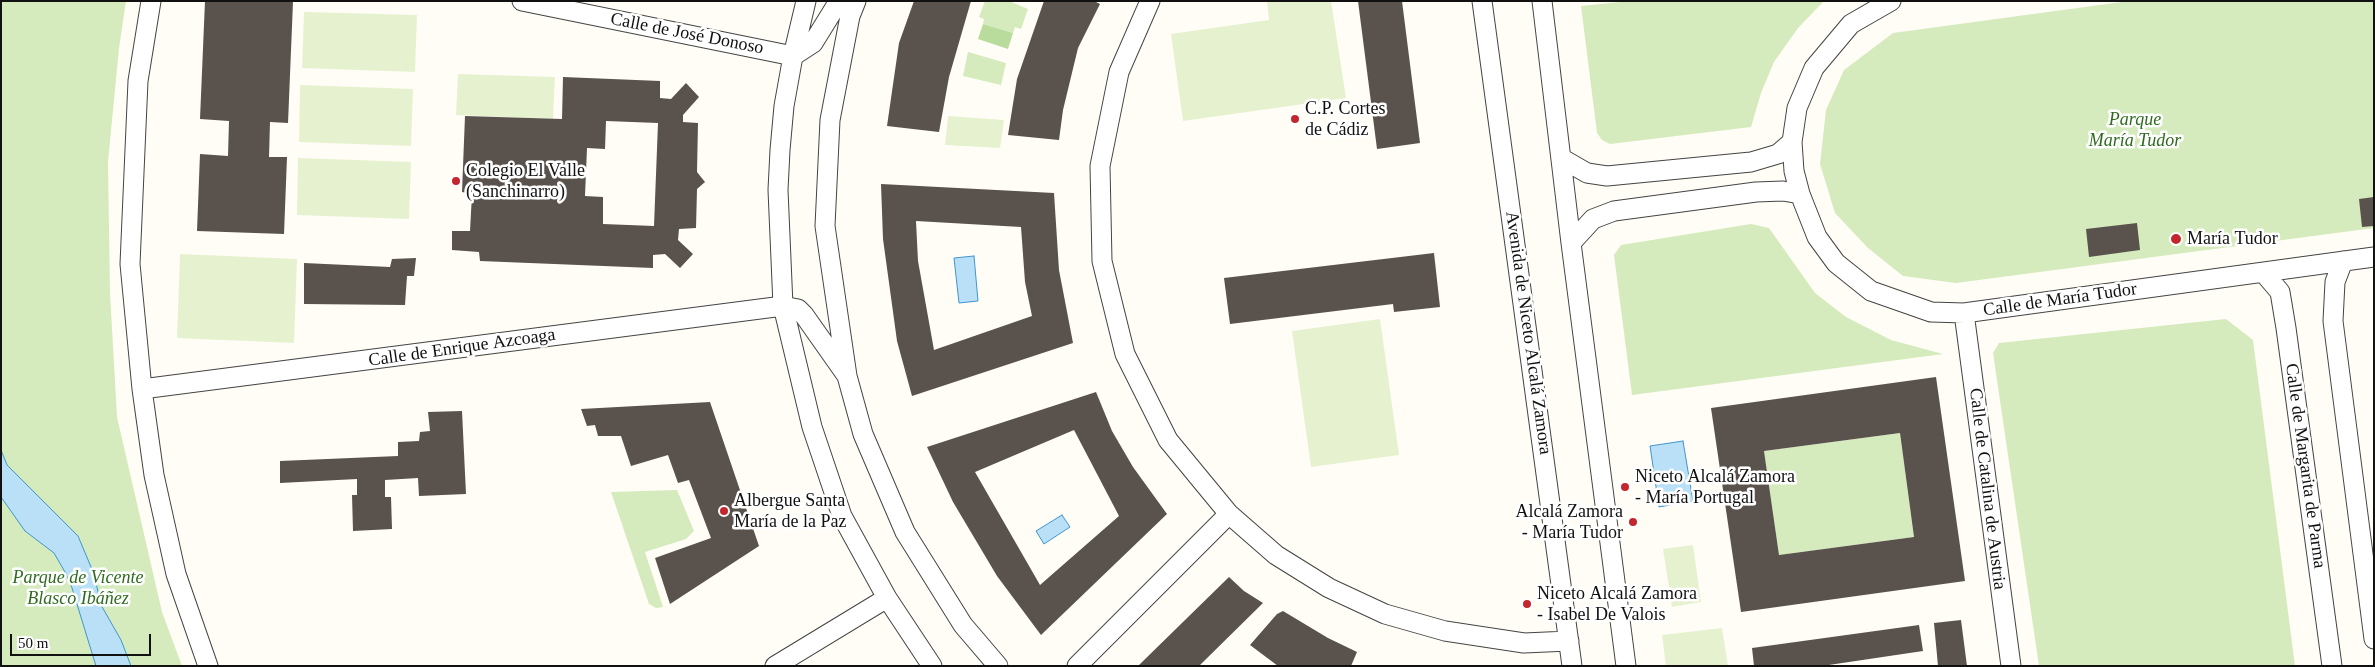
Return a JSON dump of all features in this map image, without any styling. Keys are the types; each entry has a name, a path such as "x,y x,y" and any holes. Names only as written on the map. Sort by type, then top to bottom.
{"street":[{"path":"151,1 138,82 130,264 142,389 154,475 176,574 208,666"},
{"path":"806,1 784,106 778,190 783,306 812,428 842,516 887,598 932,666"},
{"path":"793,56 812,43 839,1"},
{"path":"856,1 850,16 830,120 825,226 847,376 863,434 905,532 963,625 998,666"},
{"path":"1150,1 1119,72 1100,166 1102,261 1126,354 1168,440 1228,514 1276,555 1321,583 1386,614 1445,631 1524,643 1569,642"},
{"name":"Avenida de Niceto Alcalá Zamora","path":"1482,1 1572,666"},
{"path":"1542,1 1571,243 1626,666"},
{"name":"Calle de María Tudor","path":"1891,1 1851,24 1814,68 1797,108 1792,142 1794,171 1800,194 1821,244 1836,263 1870,291 1931,312 1964,313 2374,257"},
{"name":"Calle de José Donoso","path":"534,2 793,56"},
{"path":"1561,158 1587,173 1607,176 1751,162 1778,154 1792,142"},
{"path":"1571,243 1593,219 1614,211 1756,192 1783,191 1800,194"},
{"path":"2343,261 2335,282 2333,321 2374,639"},
{"name":"Calle de Margarita de Parma","path":"2263,272 2280,292 2285,319 2332,666"},
{"path":"783,306 798,309 804,315 847,376"},
{"name":"Calle de Enrique Azcoaga","path":"142,389 783,306"},
{"name":"Calle de Catalina de Austria","path":"1964,313 2010,666"},
{"path":"1077,666 1228,514"},
{"path":"775,666 887,598"}],"green space":[{"name":"Parque de Vicente Blasco Ibáñez","path":"1,1 126,1 119,48 108,162 110,293 117,417 162,612 182,666 1,666"},
{"path":"985,1 1009,1 1028,9 1021,29 1015,27 1013,33 983,24 984,19 979,17"},
{"path":"1267,1 1331,1 1346,98 1183,121 1171,34 1269,20"},
{"path":"1630,1 1824,1 1798,28 1774,62 1761,93 1751,127 1610,144 1602,140 1597,133 1581,6"},
{"name":"Parque María Tudor","path":"2129,1 2374,1 2374,228 1956,283 1903,276 1868,248 1835,213 1820,164 1826,110 1844,70 1893,33"},
{"path":"304,12 417,15 415,72 302,68"},
{"path":"983,24 1013,33 1008,49 978,39"},
{"path":"968,52 1006,63 1001,85 963,76"},
{"path":"458,74 555,77 553,119 456,115"},
{"path":"300,85 413,89 411,146 299,142"},
{"path":"948,116 1004,120 1000,148 945,145"},
{"path":"298,158 411,162 409,219 297,215"},
{"path":"1751,224 1769,228 1815,293 1846,317 1891,340 1943,354 1632,395 1614,255 1621,245"},
{"path":"180,254 297,259 294,343 177,338"},
{"path":"1380,319 1399,455 1311,467 1292,331"},
{"path":"2226,319 2253,340 2295,666 2039,666 1993,353 1999,343"},
{"path":"1900,433 1914,537 1779,555 1764,451"},
{"path":"677,490 694,531 686,539 645,552 663,607 656,608 649,604 611,492"},
{"path":"1693,545 1701,602 1672,607 1663,549"},
{"path":"1722,628 1728,666 1666,666 1662,635"}],"water":[{"path":"974,256 978,301 959,303 954,258"},
{"path":"1683,441 1693,501 1659,507 1650,446"},
{"path":"1,450 7,465 78,536 94,574 101,605 121,640 131,666 96,666 72,588 65,572 54,553 25,531 1,497"},
{"path":"1062,515 1070,527 1044,544 1036,531"}],"building":[{"path":"205,1 293,2 288,123 270,122 269,157 287,157 284,234 197,231 200,154 228,156 229,121 200,119"},
{"path":"914,1 971,1 949,77 939,132 887,126 899,43"},
{"path":"1044,1 1094,1 1100,4 1078,48 1063,110 1059,140 1008,135 1017,79"},
{"path":"1358,1 1402,1 1420,143 1377,149"},
{"path":"563,77 660,81 660,98 671,99 686,83 699,97 683,115 683,122 698,123 697,172 705,182 697,189 696,228 679,229 678,240 693,254 680,268 665,254 653,255 653,268 480,261 479,252 452,250 452,231 470,231 472,194 462,192 465,116 562,119","holes":["606,121 658,123 654,226 603,224 603,197 585,196 587,148 605,149"]},
{"path":"881,184 1054,193 1059,270 1073,343 912,396 897,341 883,239","holes":["916,221 1021,227 1025,282 1032,316 934,350 918,261"]},
{"path":"2374,197 2374,226 2362,227 2359,199"},
{"path":"2137,223 2140,250 2089,257 2086,229"},
{"path":"1434,253 1440,307 1394,312 1393,304 1230,324 1224,278"},
{"path":"416,258 414,276 407,276 405,305 304,304 304,263 390,267 392,259"},
{"path":"1936,377 1965,581 1741,612 1711,408","holes":["1900,433 1914,537 1779,555 1764,451"]},
{"path":"1096,392 1112,431 1133,467 1167,514 1041,635 997,576 953,502 927,447","holes":["1074,430 1119,516 1040,585 975,472"]},
{"name":"Albergue Santa María de la Paz","path":"710,402 759,546 670,604 655,558 711,538 689,480 678,483 668,455 631,466 621,436 598,436 595,425 587,426 581,409"},
{"path":"462,411 466,494 419,496 418,478 385,480 385,497 391,497 392,529 353,531 352,495 357,495 357,479 280,483 280,461 398,456 398,442 419,441 420,432 430,431 428,412"},
{"path":"1229,577 1244,591 1263,603 1199,666 1138,666"},
{"path":"1283,611 1328,638 1357,652 1351,666 1278,666 1250,645 1277,614"},
{"path":"1961,620 1967,666 1938,666 1934,623"},
{"path":"1919,625 1923,651 1822,666 1754,666 1752,648"}],"place":[{"name":"C.P. Cortes de Cádiz","path":"1295,119"},
{"name":"Colegio El Valle (Sanchinarro)","path":"456,181"},
{"name":"María Tudor","path":"2176,239"},
{"name":"Niceto Alcalá Zamora - María Portugal","path":"1625,487"},
{"name":"Albergue Santa María de la Paz","path":"724,511"},
{"name":"Alcalá Zamora - María Tudor","path":"1633,522"},
{"name":"Niceto Alcalá Zamora - Isabel De Valois","path":"1527,604"}]}
